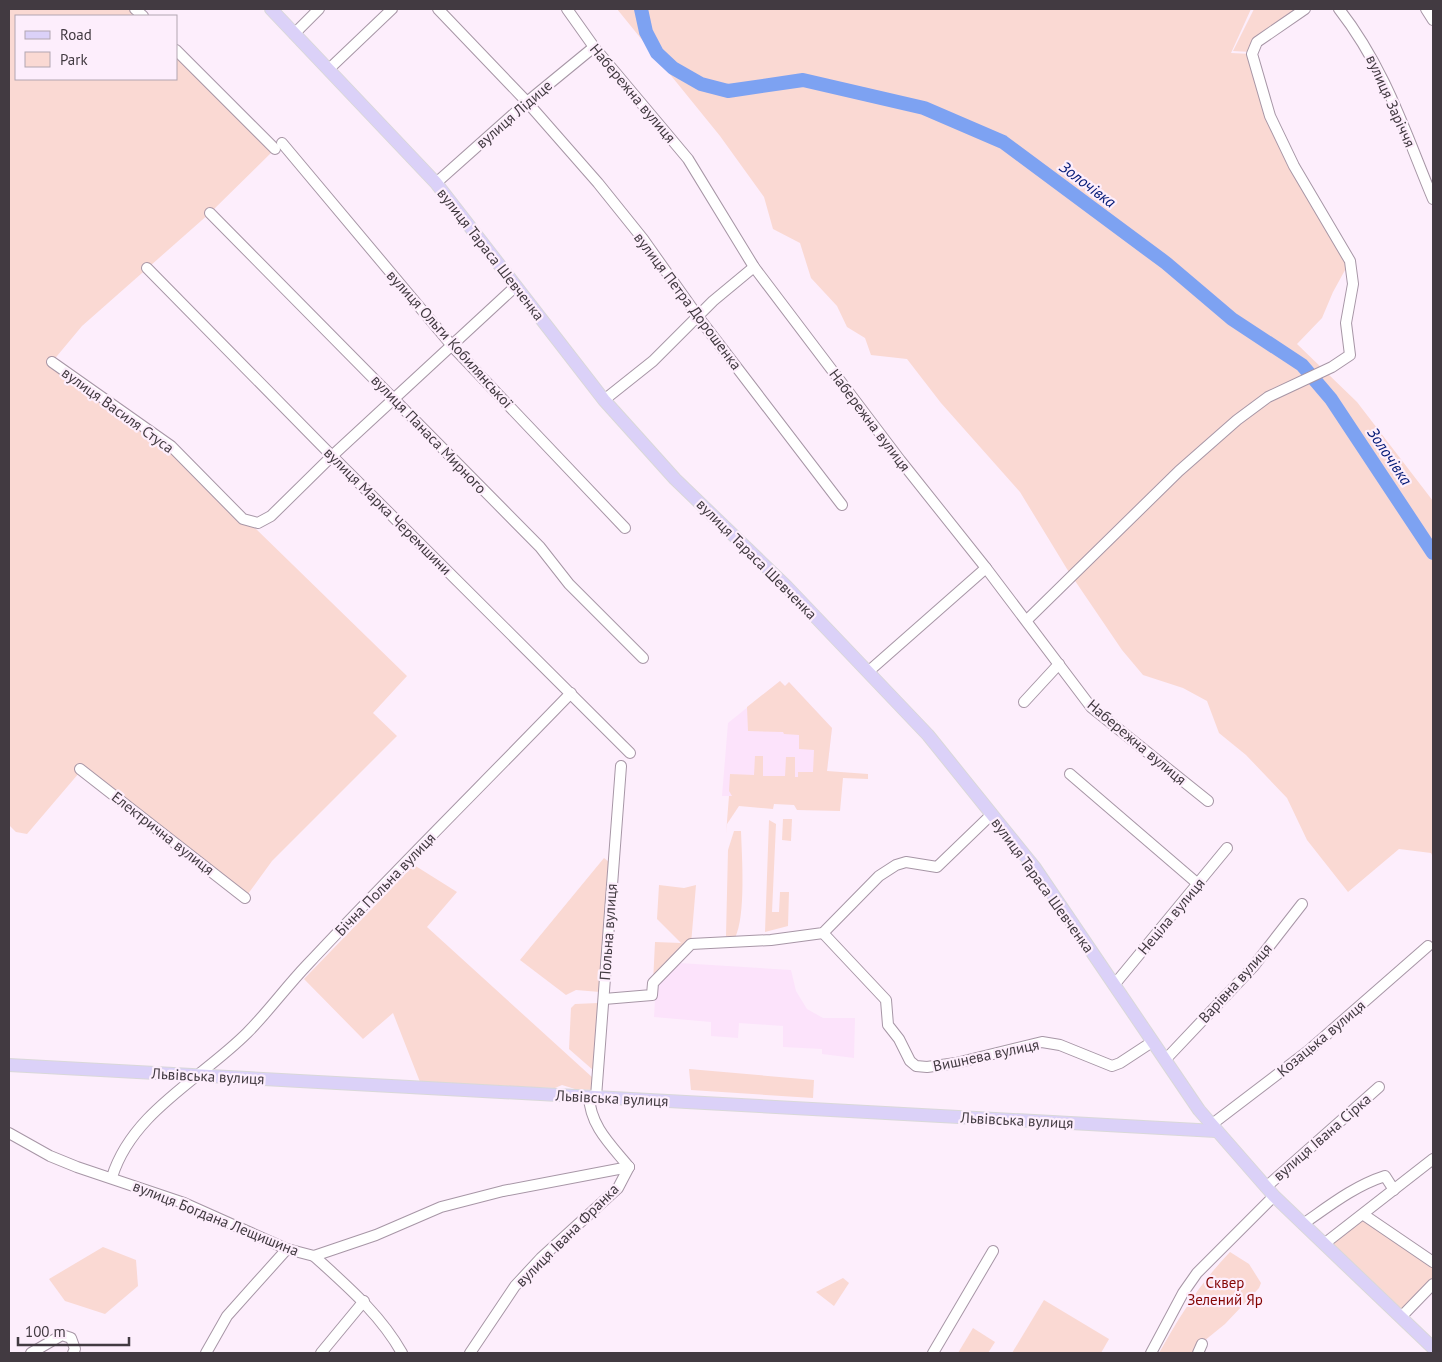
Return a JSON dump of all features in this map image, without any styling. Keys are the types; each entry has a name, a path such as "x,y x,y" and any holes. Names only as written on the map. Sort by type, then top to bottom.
{"main road":[{"name":"вулиця Тараса Шевченка","path":"271,9 436,183 604,400 675,479 786,586 928,735 1035,868 1152,1042 1213,1128 1270,1192 1402,1316 1433,1348"},
{"name":"Львівська вулиця","path":"9,1065 1213,1128"}],"street":[{"path":"294,34 320,9"},
{"path":"329,69 392,9"},
{"name":"вулиця Петра Дорошенка","path":"438,9 527,102 643,239 699,318 842,505"},
{"name":"Набережна вулиця","path":"567,9 594,48 688,159 754,267 900,460 1027,620 1092,707 1208,801"},
{"path":"1027,620 1179,471 1208,446 1268,397 1350,355 1346,323 1353,284 1350,261 1294,166 1270,116 1252,54 1256,42 1305,9"},
{"name":"вулиця Заріччя","path":"1339,9 1361,37 1394,101 1433,199"},
{"path":"1426,9 1433,20"},
{"name":"вулиця Лідице","path":"436,183 527,102 594,48"},
{"name":"вулиця Ольги Кобилянської","path":"178,52 278,146 453,347 625,528"},
{"name":"вулиця Панаса Мирного","path":"210,213 540,547 568,584 643,658"},
{"path":"604,400 653,361 699,318 713,302 754,267"},
{"name":"вулиця Марка Черемшини","path":"147,268 332,456 630,753"},
{"name":"вулиця Василя Стуса","path":"52,362 170,446 244,519 258,523 271,516 332,456 453,347 516,286"},
{"path":"869,671 986,568"},
{"path":"1024,702 1060,664"},
{"name":"Бічна Польна вулиця","path":"112,1177 117,1160 131,1137 181,1088 200,1075 248,1033 305,966 571,693"},
{"name":"Польна вулиця","path":"621,766 604,999 590,1110 597,1127 629,1167"},
{"name":"Електрична вулиця","path":"80,769 245,898"},
{"path":"1070,774 1198,884"},
{"path":"604,999 652,995 653,983 691,944 771,940 823,933 886,870 906,862 937,867 992,814"},
{"name":"Неціла вулиця","path":"1114,985 1228,848"},
{"name":"Варівна вулиця","path":"1165,1060 1253,967 1302,904"},
{"name":"Вишнева вулиця","path":"823,933 886,1000 888,1025 899,1038 910,1061 916,1066 927,1067 956,1062 1042,1042 1060,1045 1112,1066 1120,1063 1152,1042"},
{"name":"Козацька вулиця","path":"1213,1128 1308,1051 1428,946"},
{"name":"вулиця Івана Сірка","path":"1151,1353 1183,1293 1198,1273 1270,1192 1379,1087"},
{"name":"вулиця Богдана Лещишина","path":"9,1133 50,1156 77,1167 112,1177 184,1203 287,1249 314,1256 376,1235 441,1207 503,1191 629,1167"},
{"path":"1324,1244 1364,1215 1433,1159"},
{"name":"вулиця Івана Франка","path":"470,1353 515,1286 541,1258 618,1188 629,1167"},
{"path":"1303,1224 1342,1197 1370,1181 1385,1176 1394,1190"},
{"path":"1364,1215 1433,1262"},
{"path":"206,1353 227,1316 287,1249"},
{"path":"933,1353 993,1251"},
{"path":"314,1256 364,1301 394,1338 402,1353"},
{"path":"1402,1316 1433,1284"},
{"path":"321,1353 364,1301"},
{"path":"31,1353 62,1335 71,1338 75,1349 73,1353"}],"shaded area":[{"path":"780,681 785,686 789,682 832,728 827,771 736,796 722,796 728,723"},
{"path":"679,963 791,970 796,991 807,1009 823,1018 855,1018 854,1058 822,1054 822,1049 783,1047 783,1026 739,1023 738,1038 711,1036 711,1022 654,1017 656,983"}],"green space":[{"path":"9,9 135,9 142,15 15,15 15,80 178,80 178,52 275,149 210,213 82,326 52,362 171,446 407,676 373,713 397,736 272,861 245,898 79,773 27,834 16,832 9,825"},
{"path":"617,9 1251,9 1231,53 1252,54 1270,116 1350,261 1333,292 1322,318 1297,344 1357,402 1433,501 1433,857 1431,853 1399,849 1348,892 1307,840 1287,798 1246,755 1219,733 1207,701 1183,688 1143,675 1122,650 1067,569 1020,492 941,403 907,359 871,355 865,338 847,327 837,306 811,278 800,243 773,229 764,197 720,136"},
{"path":"1254,9 1302,9 1251,52 1233,51"},
{"path":"780,681 785,686 789,682 832,728 827,771 868,774 868,779 843,778 840,811 797,810 794,805 774,804 773,809 739,806 727,824 726,834 729,796 732,796 729,791 730,774 754,775 755,756 763,756 763,776 785,776 786,757 795,757 795,777 798,777 798,772 813,772 814,750 799,749 799,735 784,734 783,732 748,731 747,707"},
{"path":"783,819 792,819 791,841 782,840"},
{"path":"769,820 776,824 772,912 779,912 780,892 789,892 788,926 765,932"},
{"path":"734,831 741,831 742,871 741,915 735,938 726,936 728,850"},
{"path":"604,858 609,862 600,992 576,990 566,995 520,960"},
{"path":"414,865 457,892 427,927 593,1078 592,1090 575,1089 562,1085 555,1088 420,1082 393,1013 363,1039 304,979"},
{"path":"659,885 684,888 696,885 691,944 653,983 655,942 681,943 657,919"},
{"path":"598,1003 593,1070 569,1049 571,1008 575,1004"},
{"path":"689,1069 814,1080 813,1098 691,1090"},
{"path":"1365,1219 1433,1263 1433,1277 1403,1312 1332,1243"},
{"path":"103,1247 136,1260 138,1286 105,1314 65,1301 49,1279"},
{"name":"Сквер Зелений Яр","path":"1230,1252 1249,1264 1261,1283 1259,1288 1225,1324 1204,1341 1198,1353 1159,1353 1191,1300"},
{"path":"843,1278 849,1283 834,1306 816,1292"},
{"path":"1044,1300 1109,1339 1101,1353 1012,1353"},
{"path":"973,1328 995,1342 988,1353 958,1353"}],"waterway":[{"name":"Золочівка","path":"641,9 646,32 657,53 673,68 701,84 728,91 803,80 924,108 1003,142 1166,263 1232,319 1302,365 1331,399 1433,553"}]}
